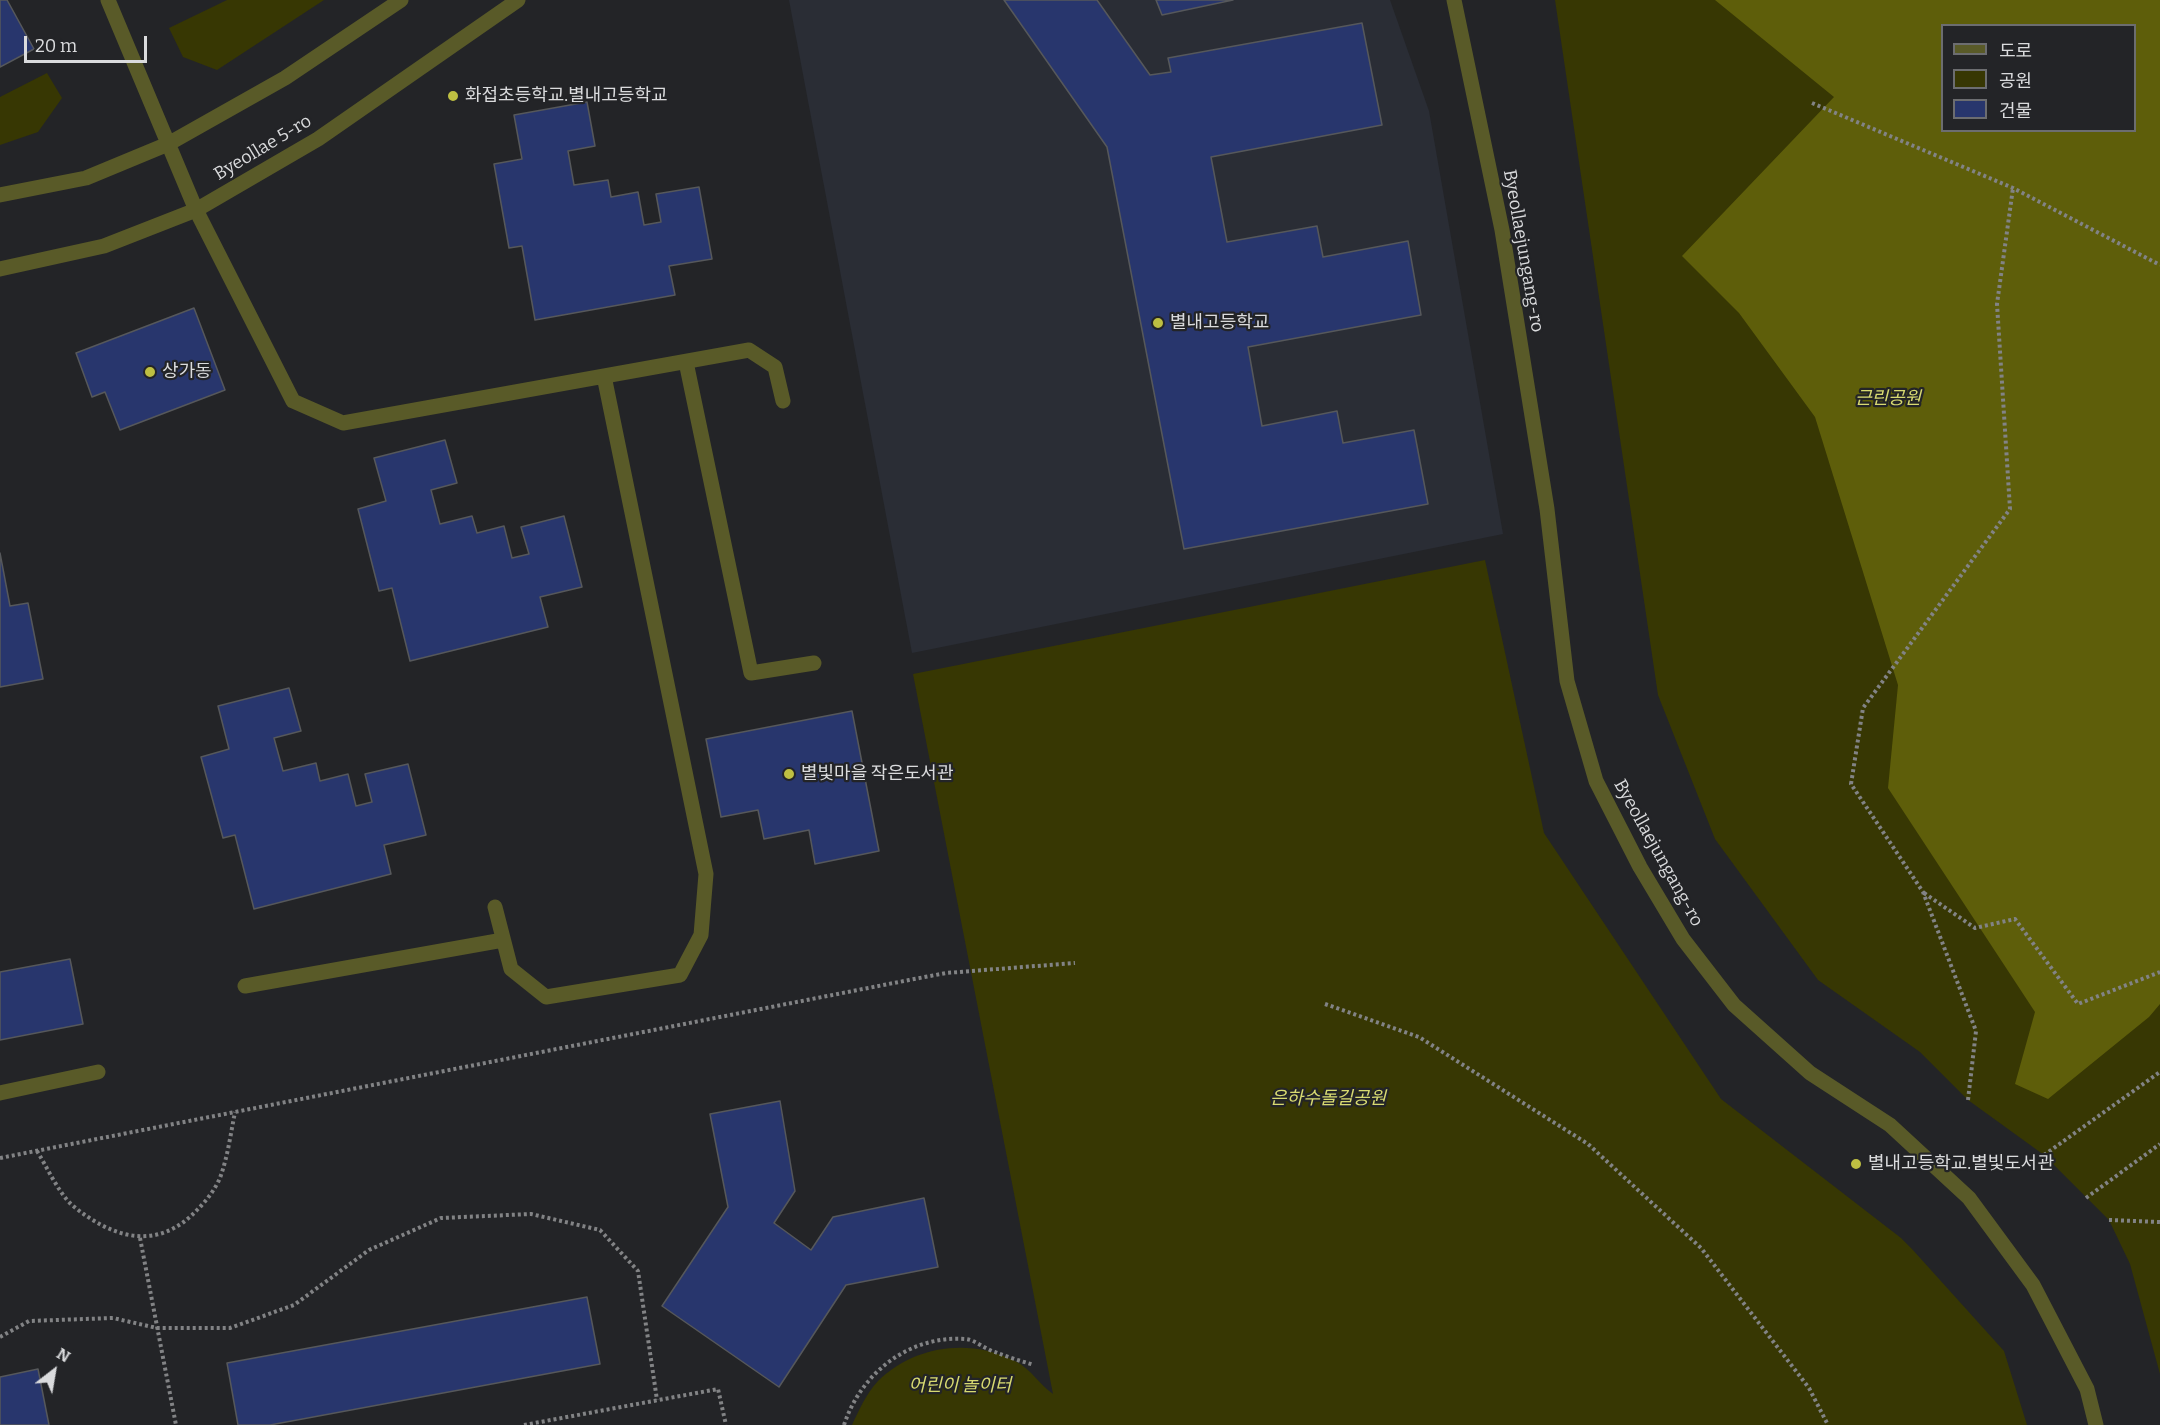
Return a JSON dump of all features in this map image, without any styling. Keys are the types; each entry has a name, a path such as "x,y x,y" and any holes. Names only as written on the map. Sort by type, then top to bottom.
{"street":[{"path":"108,0 196,210 293,401 343,423 749,350 775,367 783,401"},
{"path":"0,195 86,178 168,144 285,78 401,0"},
{"name":"Byeollae 5-ro","path":"0,269 104,246 196,210 318,139 518,0"},
{"name":"Byeollaejungang-ro","path":"1454,0 1502,230 1547,509 1567,681 1596,780 1640,867 1683,939 1734,1005 1809,1073 1890,1125 1969,1198 2033,1285 2087,1389 2096,1425"},
{"path":"686,362 752,673 814,663"},
{"path":"495,907 511,969 546,998 680,975 701,935 706,874 604,376"},
{"path":"245,986 503,940"},
{"path":"0,1093 98,1072"}],"path":[{"path":"1812,103 2013,188 2160,265"},
{"path":"1968,1100 1976,1032 1923,892 1851,784 1863,708 2010,509 1997,304 2013,188"},
{"path":"1923,892 1975,928 2015,918 2078,1004 2160,972"},
{"path":"0,1158 946,973 1075,963"},
{"path":"1325,1004 1419,1037 1588,1144 1701,1248 1809,1388 1828,1425"},
{"path":"2044,1155 2160,1072"},
{"path":"37,1151 70,1203 114,1232 140,1238 164,1233 188,1220 206,1200 221,1176 236,1112"},
{"path":"2086,1198 2160,1144"},
{"path":"0,1337 29,1321 113,1318 157,1328 230,1328 294,1305 369,1250 441,1218 531,1214 600,1230 638,1271 657,1400"},
{"path":"2109,1220 2160,1222"},
{"path":"140,1238 176,1425"},
{"path":"844,1425 850,1406 870,1376 898,1354 932,1341 968,1339 994,1352 1034,1365"},
{"path":"524,1425 717,1389 726,1425"}],"shaded area":[{"name":"별내고등학교","path":"789,0 1390,0 1429,111 1503,534 912,653"}],"green space":[{"path":"227,0 324,0 217,70 183,57 169,28"},
{"name":"근린공원","path":"1555,0 2160,0 2160,1374 2130,1264 2109,1220 2044,1155 1968,1100 1920,1052 1818,980 1715,839 1658,695"},
{"path":"1715,0 2160,0 2160,1004 2149,1017 2048,1099 2015,1084 2035,1012 1888,788 1898,685 1815,417 1739,313 1682,256 1834,97"},
{"path":"47,73 62,98 38,132 0,145 0,97"},
{"name":"은하수돌길공원","path":"1485,560 1544,833 1721,1099 1901,1238 1912,1249 2004,1351 2027,1425 852,1425 866,1397 878,1381 909,1359 944,1349 980,1349 1015,1361 1053,1394 913,674"}],"building":[{"path":"0,0 7,0 34,49 0,67"},
{"name":"별내고등학교","path":"1004,0 1097,0 1150,75 1171,72 1168,58 1362,23 1382,125 1211,157 1227,242 1317,226 1323,257 1408,241 1421,315 1248,347 1262,426 1337,411 1343,443 1414,430 1428,504 1184,549 1107,147"},
{"path":"1156,0 1233,0 1162,15"},
{"path":"587,102 595,146 568,151 574,185 608,180 611,197 638,192 644,225 661,222 656,194 699,187 712,259 669,266 675,295 535,320 522,246 509,248 494,164 522,159 514,115"},
{"name":"상가동","path":"194,308 225,390 120,430 105,392 92,397 76,353"},
{"path":"445,440 457,483 431,490 440,524 472,516 477,533 504,526 512,558 529,554 521,527 564,516 582,587 540,597 548,627 410,661 392,588 379,591 358,509 386,501 374,458"},
{"path":"0,553 10,606 28,603 43,679 0,687"},
{"path":"289,688 301,731 274,738 283,771 316,763 320,781 348,774 356,806 372,802 365,774 408,764 426,835 384,845 391,874 254,909 235,835 223,838 201,757 229,749 218,706"},
{"name":"별빛마을 작은도서관","path":"852,711 879,851 815,864 809,830 764,839 758,810 721,817 706,739"},
{"path":"70,959 83,1024 0,1040 0,972"},
{"path":"780,1101 795,1191 774,1223 811,1250 833,1217 924,1198 938,1267 846,1285 779,1387 662,1306 728,1207 710,1114"},
{"path":"587,1297 600,1364 270,1425 238,1425 227,1363"},
{"path":"38,1369 49,1425 0,1425 0,1377"}],"place":[{"name":"화접초등학교.별내고등학교","path":"453,96"},
{"name":"별내고등학교","path":"1158,323"},
{"name":"상가동","path":"150,372"},
{"name":"별빛마을 작은도서관","path":"789,774"},
{"name":"별내고등학교.별빛도서관","path":"1856,1164"}],"park label":[{"name":"어린이 놀이터","path":"960,1386"}]}
